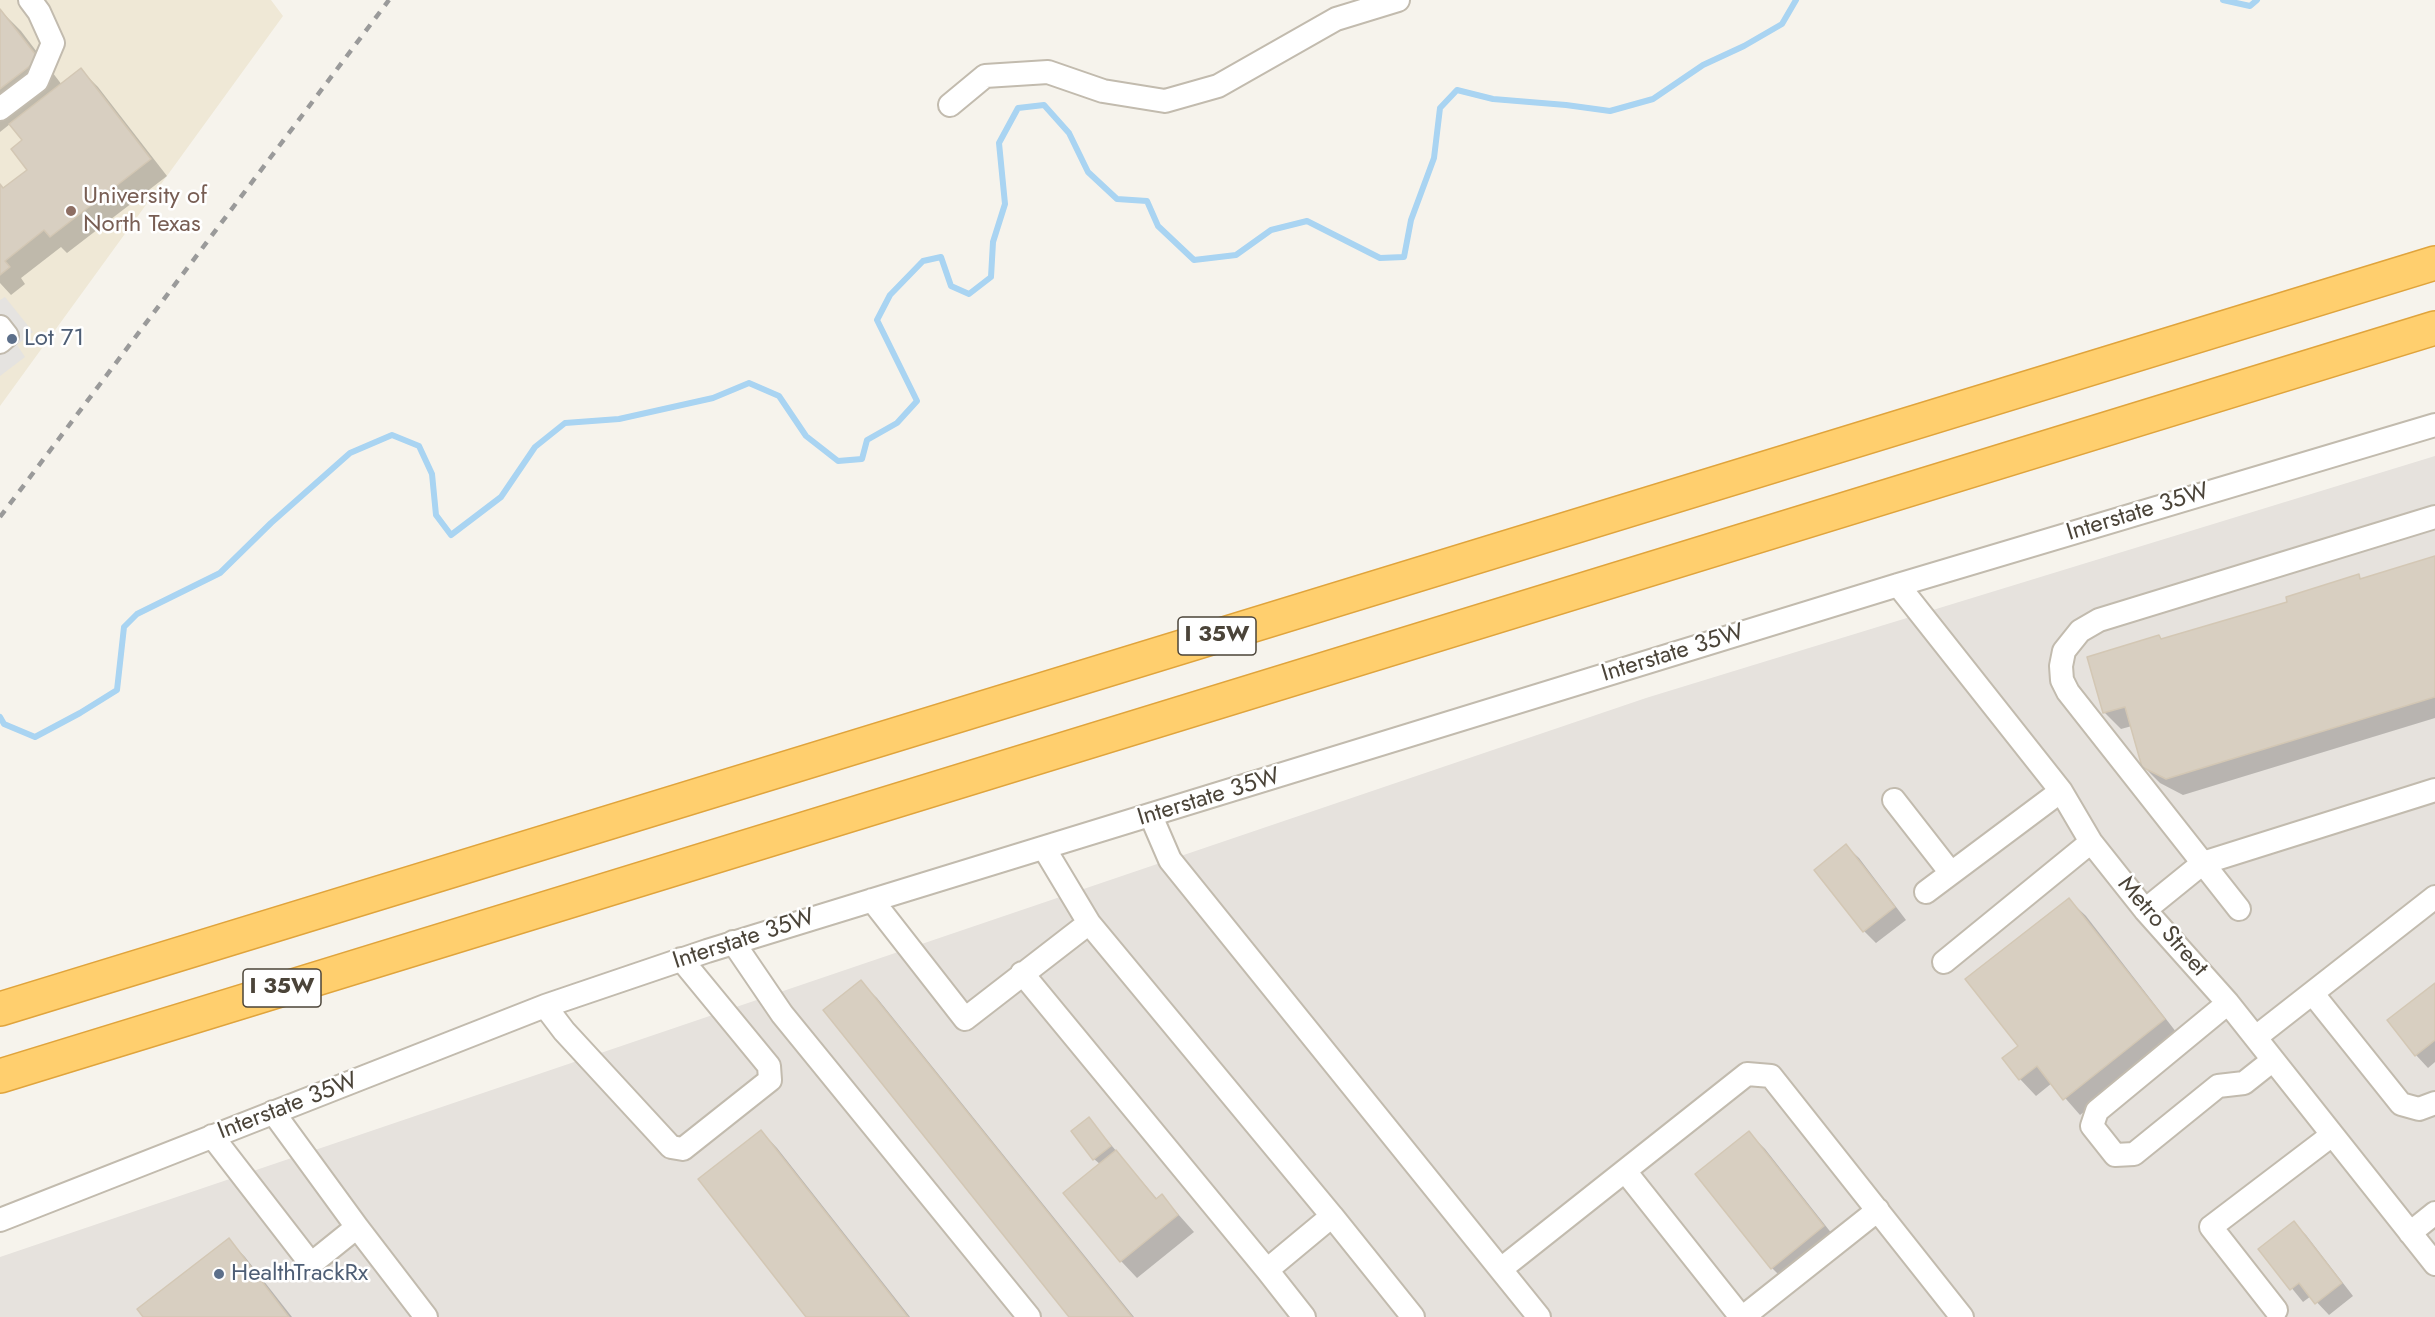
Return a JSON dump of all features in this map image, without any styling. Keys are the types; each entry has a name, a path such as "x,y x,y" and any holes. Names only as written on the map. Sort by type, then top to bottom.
{"highway":[{"name":"I 35W","path":"0,1010 2435,263"},
{"name":"I 35W","path":"0,1076 2435,328"}],"street":[{"path":"0,109 37,81 53,43 39,12 30,0"},
{"path":"950,105 985,76 1048,72 1103,91 1165,101 1218,86 1336,19 1398,0"},
{"path":"0,327 7,336 0,342"},
{"name":"Interstate 35W","path":"0,1220 545,1006 681,959 1898,585 2435,425"},
{"path":"2240,909 2068,692 2062,680 2061,666 2064,651 2071,640 2089,624 2099,620 2435,517"},
{"name":"Metro Street","path":"1898,585 2061,791 2091,842 2145,910 2256,1037 2435,1264"},
{"path":"2145,910 2203,863 2435,790"},
{"path":"1926,892 2061,791"},
{"path":"1894,800 1951,873"},
{"path":"1151,816 1170,860 1539,1317"},
{"path":"1944,962 2091,842"},
{"path":"1044,848 1089,923 1413,1317"},
{"path":"2256,1037 2435,897"},
{"path":"872,900 965,1019 1089,923"},
{"path":"734,942 782,1014 1029,1317"},
{"path":"545,1006 564,1031 671,1147 683,1149 770,1080 769,1065 681,959"},
{"path":"1022,973 1304,1317"},
{"path":"2313,994 2401,1104 2419,1109 2435,1102"},
{"path":"2228,1003 2097,1111 2092,1126 2115,1155 2134,1154 2218,1086 2244,1083 2273,1060"},
{"path":"1501,1269 1747,1074 1771,1076 1962,1317"},
{"path":"273,1112 426,1317"},
{"path":"2276,1310 2211,1227 2332,1135"},
{"path":"212,1137 311,1264 357,1227"},
{"path":"1625,1172 1742,1317 1878,1210"},
{"path":"2410,1233 2435,1213"},
{"path":"1267,1270 1332,1216"}],"shaded area":[{"name":"University of North Texas","path":"0,0 271,0 283,16 0,406"},
{"name":"Lot 71","path":"5,297 33,332 17,345 25,357 0,376 0,300"},
{"path":"2435,456 2435,1317 0,1317 0,1257 1646,698"}],"building":[{"path":"0,9 39,59 0,89"},
{"path":"81,68 151,159 50,237 44,230 5,261 10,267 0,275 0,184 3,188 27,170 11,149 22,140 9,124"},
{"path":"2435,556 2435,697 2166,779 2142,767 2125,707 2103,713 2087,657 2159,635 2161,639 2287,602 2286,597 2359,574 2360,579"},
{"path":"1846,844 1895,907 1863,932 1814,870"},
{"path":"2069,898 2165,1019 2063,1100 2037,1066 2019,1080 2002,1058 2018,1046 1965,979"},
{"path":"861,980 1132,1317 1069,1317 823,1010"},
{"path":"2435,983 2435,1040 2415,1056 2387,1020"},
{"path":"1089,1117 1111,1146 1093,1160 1071,1131"},
{"path":"761,1130 908,1317 806,1317 698,1179"},
{"path":"1749,1131 1824,1226 1771,1269 1695,1174"},
{"path":"1116,1150 1156,1199 1162,1194 1178,1215 1120,1262 1063,1193"},
{"path":"2294,1221 2342,1283 2315,1304 2299,1283 2290,1290 2258,1249"},
{"name":"HealthTrackRx","path":"229,1238 289,1317 143,1317 137,1309"}],"waterway":[{"path":"0,717 4,724 35,737 117,690 124,627 137,614 220,573 271,523 350,453 392,435 419,446 432,474 436,515 451,535 501,497 535,447 565,423 619,419 713,398 749,383 779,396 806,436 838,461 862,459 867,440 897,423 917,401 877,320 890,295 923,261 941,257 951,286 969,294 991,277 993,242 1005,204 999,143 1018,108 1044,105 1069,133 1088,172 1117,199 1147,201 1158,226 1194,260 1236,255 1271,230 1307,221 1380,258 1404,257 1411,220 1434,158 1440,108 1457,90 1493,99 1610,111 1653,99 1703,65 1744,46 1782,24 1796,0"},
{"path":"2223,0 2250,6 2257,0"}],"railway":[{"path":"0,517 389,0"}],"place":[{"name":"University of North Texas","path":"71,211"},
{"name":"Lot 71","path":"12,339"},
{"name":"HealthTrackRx","path":"219,1274"}]}
